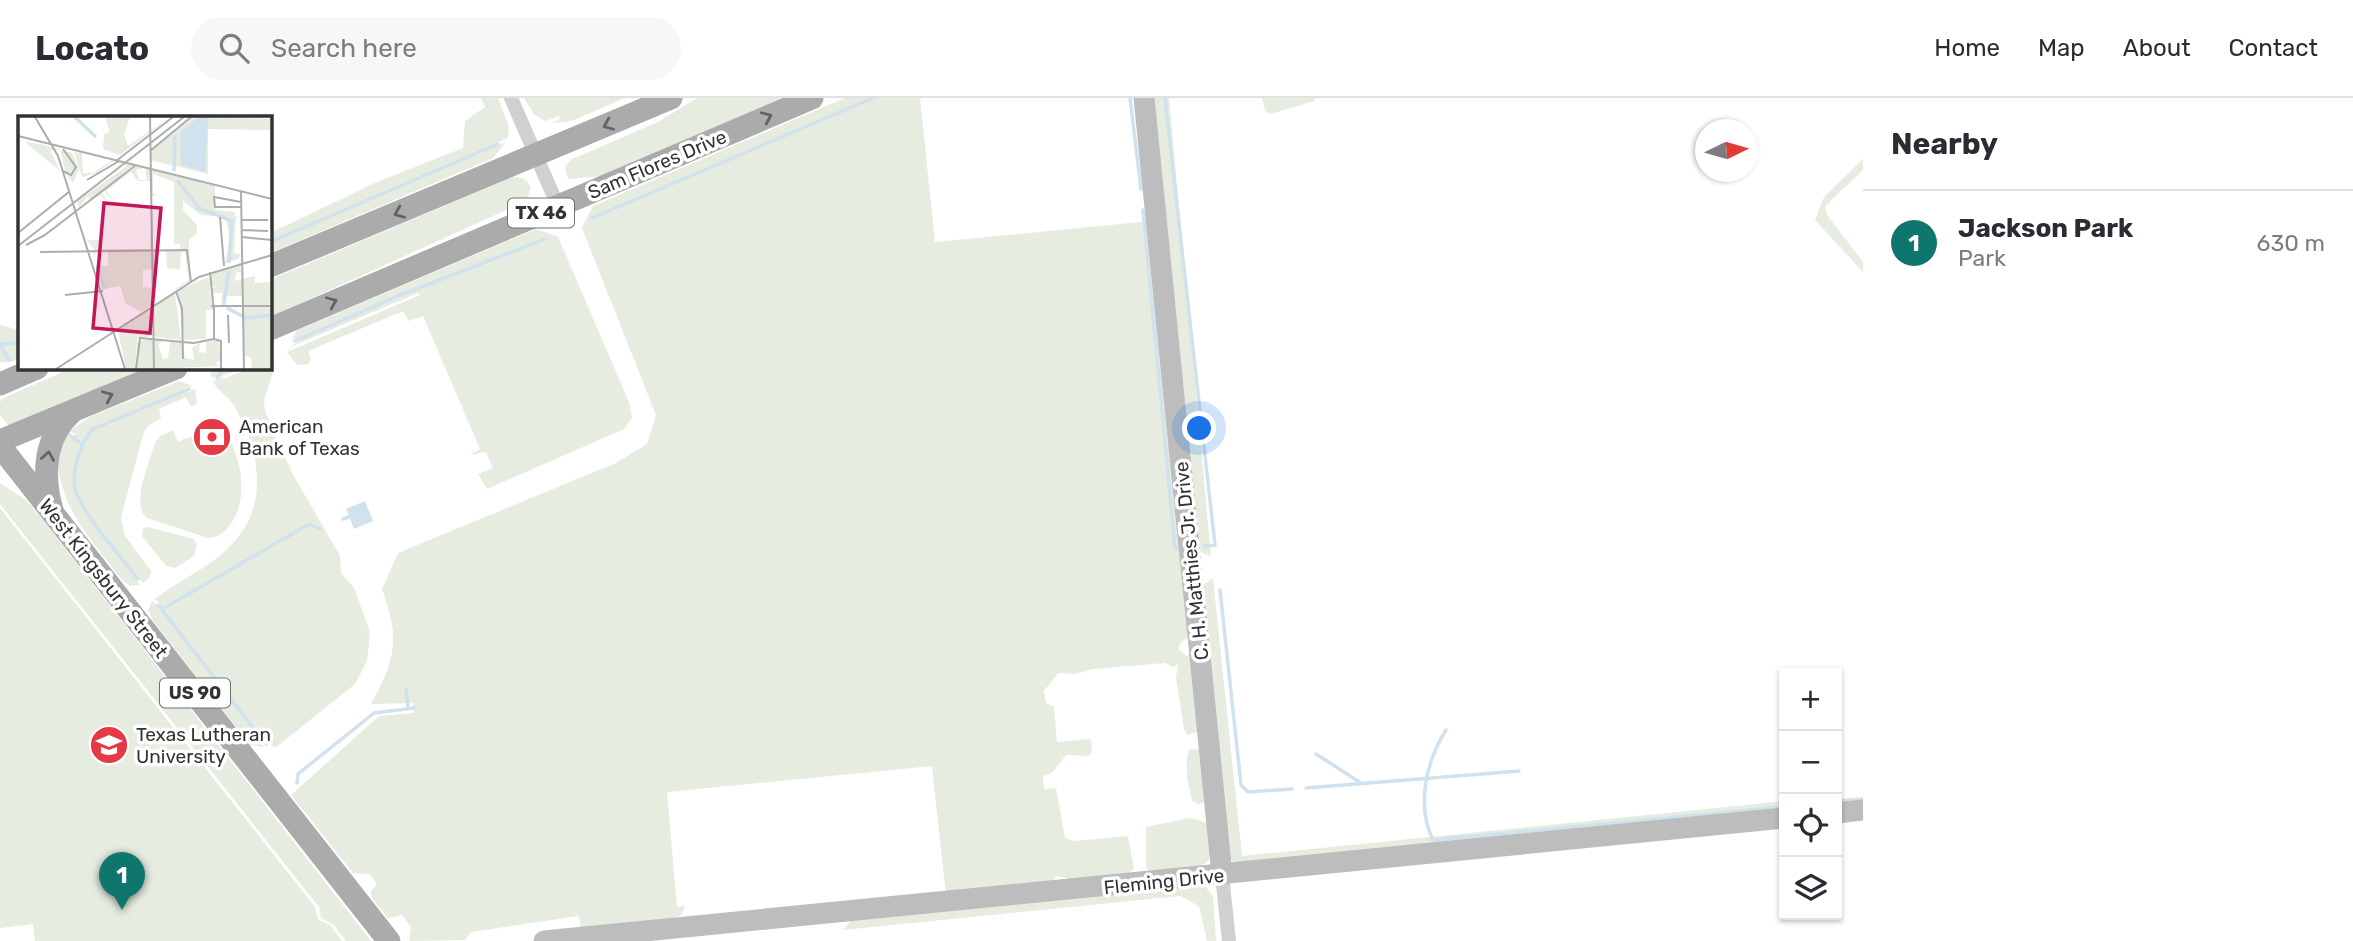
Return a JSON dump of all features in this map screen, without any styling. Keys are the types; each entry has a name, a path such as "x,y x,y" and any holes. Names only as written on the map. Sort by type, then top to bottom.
{"main road":[{"path":"271,266 671,98"},
{"name":"Sam Flores Drive","path":"271,329 813,98"},
{"path":"0,371 35,369"},
{"path":"0,384 35,369"},
{"path":"0,443 174,369"},
{"path":"53,513 46,476 48,452 56,430 77,409"},
{"name":"West Kingsbury Street","path":"0,443 389,941"},
{"path":"0,475 37,492"}],"street":[{"path":"511,98 558,206"},
{"name":"C. H. Matthies Jr. Drive","path":"1144,98 1229,941"},
{"path":"1842,812 1863,810"},
{"name":"Fleming Drive","path":"544,941 1222,876 1779,819"}],"shaded area":[{"path":"481,98 498,98 509,127 508,138 493,144 495,147 506,142 493,158 271,253 271,233 377,182 463,148 465,121 485,107"},
{"path":"524,98 625,98 572,121 552,123 560,119 559,116 545,121 534,114"},
{"path":"697,98 783,98 602,176 568,179 565,168 570,160 658,122"},
{"path":"845,98 920,98 935,242 1151,221 1190,637 1181,642 1178,648 1186,656 1193,653 1199,731 1187,735 1184,729 1176,678 1178,664 1173,667 1165,663 1092,669 1075,674 1058,673 1044,691 1046,703 1054,707 1057,742 1091,739 1092,752 1089,756 1066,755 1053,772 1043,776 1044,789 1056,788 1065,838 1074,841 1128,836 1134,869 1127,874 1066,885 1067,878 1056,876 1048,886 946,896 932,766 667,792 677,907 685,906 681,915 671,921 581,930 579,916 471,932 465,940 409,941 411,927 402,915 388,918 372,898 371,891 377,884 370,874 353,873 291,795 379,716 414,713 413,703 371,704 386,674 393,648 391,622 382,589 398,553 616,463 647,444 656,415 582,228 593,206"},
{"path":"1149,98 1169,98 1211,556 1198,551"},
{"path":"1262,98 1315,98 1315,101 1270,114 1265,110"},
{"path":"1863,159 1863,170 1825,206 1827,215 1863,262 1863,272 1815,220 1824,197"},
{"path":"513,177 524,179 531,188 526,201 271,317 271,280"},
{"path":"536,229 558,237 629,402 632,418 624,429 487,489 478,474 493,468 486,452 470,455 480,449 423,316 409,321 403,311 308,351 311,359 308,364 297,365 287,352 420,295 418,293 288,348 300,341 299,337 292,340 296,331"},
{"path":"0,325 18,330 18,360 0,363"},
{"path":"271,362 274,369 264,400 265,411 292,473 340,556 341,573 354,588 370,632 367,661 355,684 275,748 265,739 260,742 264,747 250,745 153,621 148,610 152,601 158,607 160,604 155,599 217,558 234,542 254,507 257,488 252,449 234,405 213,382 220,379 219,375 212,378 211,373 213,369 240,369 222,376 223,379 248,369 271,369"},
{"path":"70,369 149,369 10,427 0,415 0,402 3,398"},
{"path":"179,381 193,386 186,388 188,392 195,389 197,403 191,407 186,397 159,409 161,418 148,426 143,435 121,517 125,536 151,571 150,577 143,583 138,576 136,578 140,585 130,586 115,572 74,514 59,473 57,458 61,453 58,449 66,435 71,439 75,434 69,431 92,416"},
{"path":"173,430 178,442 195,435 202,450 229,439 234,450 241,477 239,505 235,518 216,537 208,538 147,518 142,512 141,493 155,443 160,436"},
{"path":"0,483 26,500 47,525 371,941 346,941 334,925 321,918 319,907 0,504"},
{"name":"Texas Lutheran University","path":"0,508 315,907 318,920 330,925 342,941 35,941 33,924 0,928"},
{"path":"143,528 194,539 197,546 194,556 175,568 166,566 142,536"},
{"path":"1213,578 1242,856 1779,802 1779,811 1235,863 1230,859 1201,586"},
{"path":"1189,749 1200,750 1205,801 1200,804 1193,802 1188,783"},
{"path":"1189,818 1209,823 1212,851 1209,859 1203,865 1186,870 1149,872 1146,867 1146,827"},
{"path":"1204,885 1213,896 1216,941 1207,941 1199,906 1180,896 843,930 850,922 849,918"}],"water":[{"path":"365,501 373,521 354,529 346,509"}],"waterway":[{"path":"592,218 873,98"},
{"path":"1130,98 1141,189"},
{"path":"1165,98 1215,545 1205,546"},
{"path":"271,242 498,144"},
{"path":"1143,210 1175,548 1179,548"},
{"path":"295,341 398,296 545,239"},
{"path":"0,344 18,343"},
{"path":"0,345 9,360"},
{"path":"217,378 227,369"},
{"path":"138,579 97,527 77,495 74,479 77,460 93,429 189,389"},
{"path":"68,434 83,445"},
{"path":"343,519 349,517"},
{"path":"158,605 162,609 166,607 309,524 320,529"},
{"path":"1220,590 1241,785 1248,792 1292,789"},
{"path":"162,610 266,744"},
{"path":"406,690 408,708"},
{"path":"297,783 298,774 374,713 414,708"},
{"path":"1446,730 1433,756 1424,798 1425,813 1433,840 1779,807"},
{"path":"1316,754 1361,783"},
{"path":"1306,788 1519,771"},
{"path":"1842,801 1863,799"}],"place":[{"name":"American Bank of Texas","path":"212,437"},
{"name":"Texas Lutheran University","path":"109,745"},
{"name":"Jackson Park","path":"122,910"}]}
